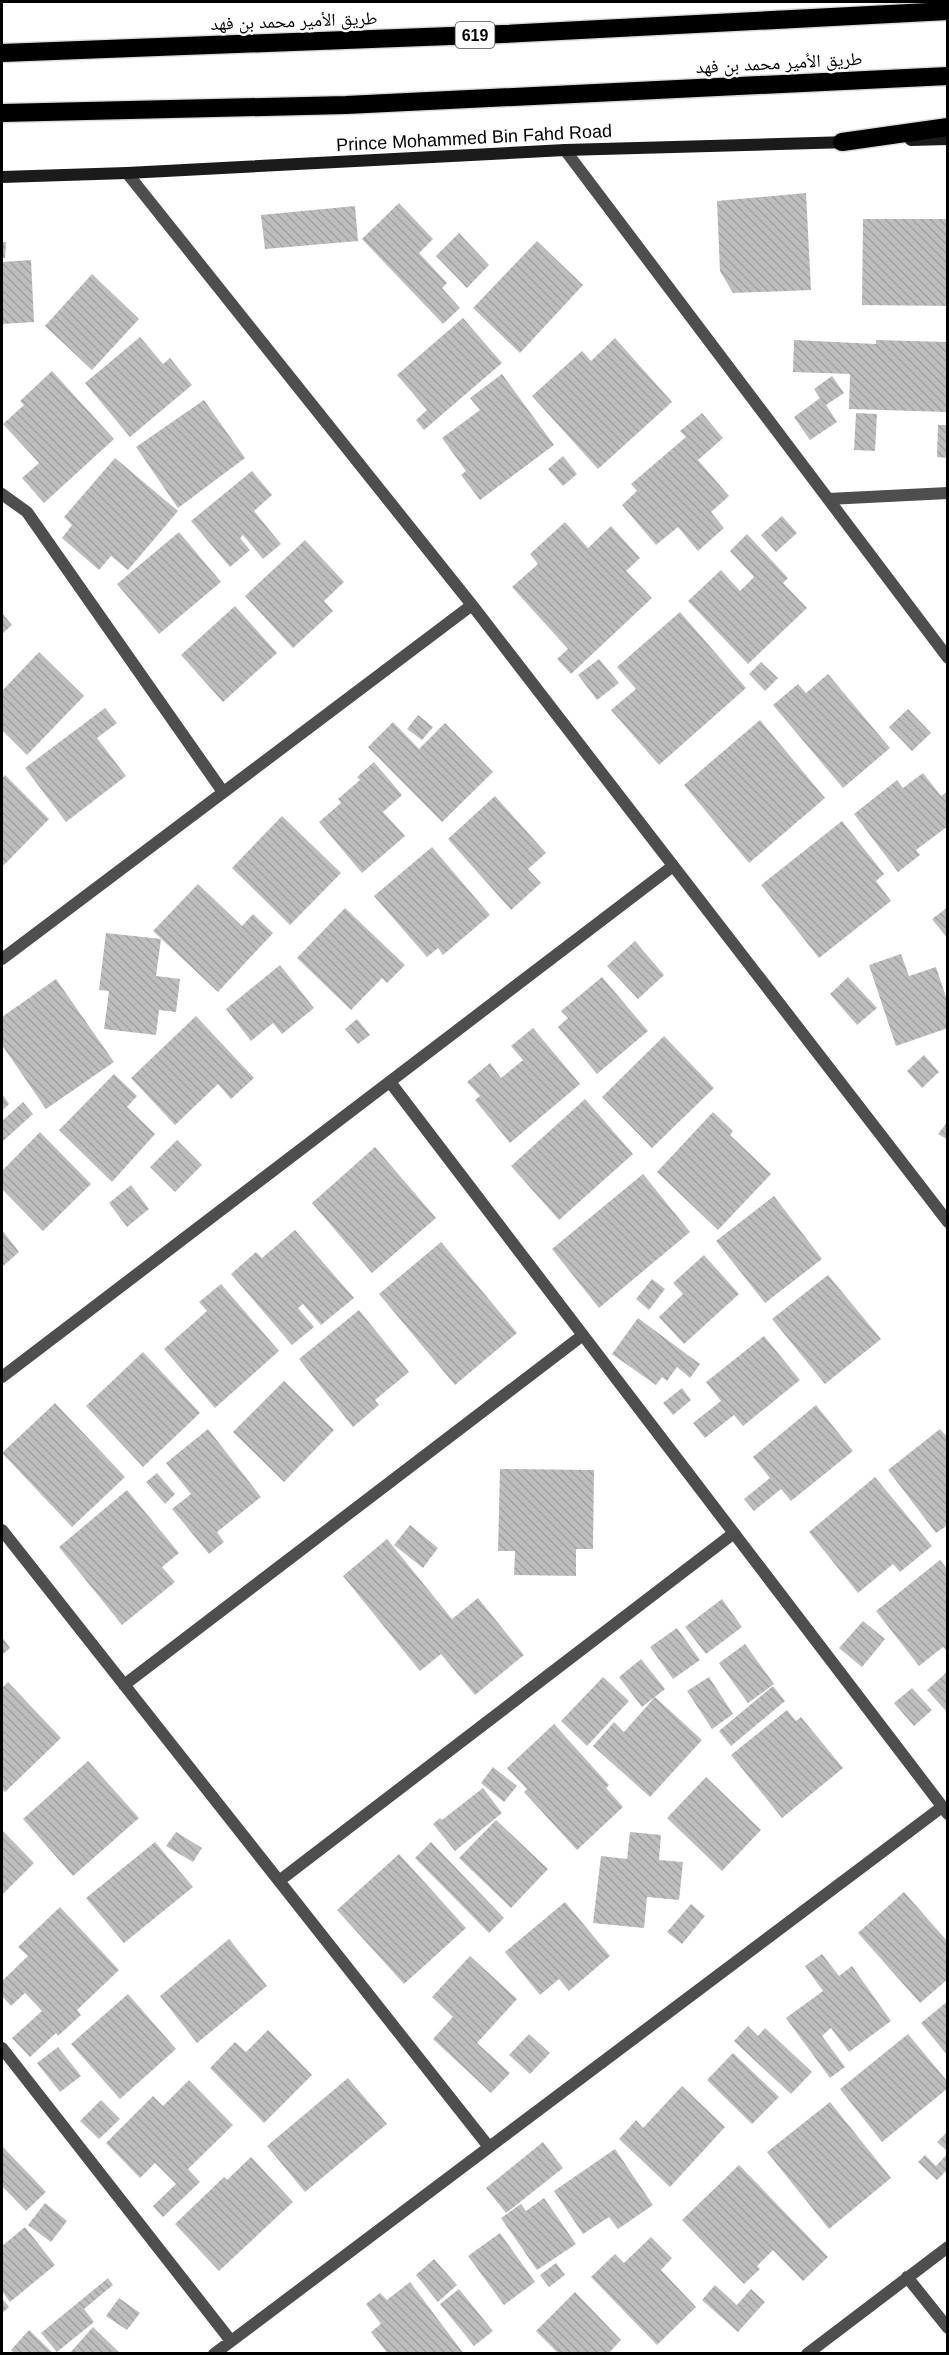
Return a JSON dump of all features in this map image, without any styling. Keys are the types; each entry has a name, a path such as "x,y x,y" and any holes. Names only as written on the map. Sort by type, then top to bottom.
{"highway":[{"name":"طريق الأمير محمد بن فهد","path":"2,53 515,34 948,11"},
{"name":"طريق الأمير محمد بن فهد","path":"2,113 370,104 948,76"},
{"path":"842,142 948,127"}],"main road":[{"name":"Prince Mohammed Bin Fahd Road","path":"2,177 127,173 565,150 948,139"}],"street":[{"path":"565,150 948,658"},
{"path":"127,173 472,605 948,1222"},
{"path":"828,499 948,493"},
{"path":"2,494 27,512 223,792"},
{"path":"2,956 472,605"},
{"path":"2,1377 673,866"},
{"path":"214,2354 489,2147 945,1810 390,1082"},
{"path":"124,1685 583,1335"},
{"path":"2,1530 489,2147"},
{"path":"279,1881 734,1533"},
{"path":"2,2048 231,2341"},
{"path":"807,2354 948,2247"},
{"path":"907,2277 948,2328"}],"building":[{"path":"806,193 811,290 733,293 720,271 717,201"},
{"path":"399,203 433,239 419,253 447,283 442,288 460,308 443,324 362,239"},
{"path":"355,206 358,241 265,249 261,215"},
{"path":"863,219 948,219 948,306 862,305"},
{"path":"459,233 489,265 467,288 436,256"},
{"path":"537,241 583,285 520,353 473,308"},
{"path":"2,242 6,242 5,258 2,258"},
{"path":"31,260 34,322 2,324 2,262"},
{"path":"92,274 139,319 92,370 45,326"},
{"path":"463,318 502,363 424,430 416,420 427,410 397,375"},
{"path":"140,337 163,364 170,358 192,385 130,437 85,383"},
{"path":"615,338 672,402 598,469 532,396 582,351 591,361"},
{"path":"794,340 876,344 876,340 948,342 948,412 849,409 850,374 793,372"},
{"path":"52,371 114,439 44,503 22,478 39,463 3,424 24,405 20,401"},
{"path":"502,374 554,445 480,500 461,475 466,471 442,438 480,410 470,398"},
{"path":"832,376 844,393 826,405 837,422 810,440 794,417 820,398 814,389"},
{"path":"204,400 245,458 178,508 136,447"},
{"path":"702,413 723,438 698,460 729,496 711,512 724,528 698,551 678,527 656,545 622,505 637,491 631,484 686,437 680,431"},
{"path":"856,413 877,414 875,451 854,450"},
{"path":"938,425 948,425 948,458 937,457"},
{"path":"563,456 577,474 563,486 548,469"},
{"path":"115,458 178,511 128,570 111,556 99,570 62,538 72,525 64,517"},
{"path":"252,471 272,495 254,511 281,544 263,559 243,535 240,538 250,550 230,567 191,521"},
{"path":"782,516 797,533 776,552 761,535"},
{"path":"565,522 588,548 611,526 640,558 626,571 652,598 571,674 557,659 568,649 512,587 538,564 530,554"},
{"path":"179,532 221,582 159,634 117,584"},
{"path":"747,534 788,578 783,583 807,608 748,664 688,601 721,570 740,591 754,577 730,551"},
{"path":"305,540 344,582 324,601 333,611 293,648 245,596"},
{"path":"235,606 277,653 223,702 181,655"},
{"path":"680,612 746,688 659,765 611,710 636,689 617,667"},
{"path":"2,613 12,625 2,634"},
{"path":"39,652 84,696 27,755 2,730 2,691"},
{"path":"599,659 619,683 597,700 578,675"},
{"path":"761,662 778,678 765,691 749,674"},
{"path":"828,674 890,748 843,788 773,705 798,684 806,693"},
{"path":"105,708 117,723 97,738 126,776 66,822 25,768"},
{"path":"908,709 931,733 912,751 889,727"},
{"path":"418,715 433,727 422,740 407,729"},
{"path":"760,720 825,798 749,863 684,785"},
{"path":"393,722 419,749 445,723 493,772 442,822 368,747"},
{"path":"374,762 402,795 383,812 405,836 362,873 319,822 341,803 338,799 360,780 357,777"},
{"path":"923,773 941,796 948,791 948,826 916,850 920,855 898,872 854,814 897,780 903,788"},
{"path":"5,775 49,819 2,867 2,779"},
{"path":"495,796 546,853 528,869 541,883 511,910 448,839"},
{"path":"282,816 341,873 290,925 232,868"},
{"path":"842,821 884,874 876,881 891,901 819,958 761,885"},
{"path":"432,847 490,915 443,955 438,948 427,957 374,896"},
{"path":"198,884 242,926 253,914 273,933 218,992 153,931"},
{"path":"948,907 948,939 932,919"},
{"path":"345,908 405,965 387,983 382,978 351,1010 297,958"},
{"path":"106,933 161,939 156,976 180,979 176,1012 159,1010 156,1035 104,1029 109,991 99,990"},
{"path":"635,941 664,975 638,999 607,966"},
{"path":"901,954 909,976 936,967 948,1003 948,1028 896,1046 869,965"},
{"path":"280,965 314,1008 282,1034 273,1023 251,1041 226,1009"},
{"path":"602,977 648,1031 597,1074 558,1027 568,1018 561,1011"},
{"path":"848,977 877,1008 857,1025 830,994"},
{"path":"56,979 114,1062 46,1109 2,1045 2,1017"},
{"path":"196,1016 254,1078 231,1099 218,1084 175,1125 131,1078"},
{"path":"357,1019 370,1035 358,1044 345,1029"},
{"path":"533,1028 580,1084 510,1143 475,1100 480,1096 467,1082 490,1063 501,1078 523,1060 511,1046"},
{"path":"664,1036 714,1088 652,1148 602,1097"},
{"path":"924,1055 939,1072 922,1088 907,1071"},
{"path":"114,1074 137,1096 127,1107 155,1134 112,1182 59,1130"},
{"path":"2,1094 9,1104 2,1111"},
{"path":"585,1099 633,1154 559,1220 511,1166"},
{"path":"23,1102 33,1114 2,1142 2,1121"},
{"path":"713,1112 733,1131 730,1135 771,1174 718,1230 657,1172"},
{"path":"948,1121 948,1140 938,1134"},
{"path":"40,1132 91,1184 43,1231 2,1189 2,1171"},
{"path":"177,1140 202,1165 175,1192 150,1167"},
{"path":"375,1147 436,1218 372,1273 312,1203"},
{"path":"643,1174 690,1232 599,1308 552,1249"},
{"path":"131,1185 149,1209 127,1227 109,1203"},
{"path":"774,1196 822,1259 765,1303 716,1241"},
{"path":"2,1230 19,1252 2,1267"},
{"path":"295,1230 354,1298 321,1325 303,1304 298,1308 314,1327 292,1345 231,1274 256,1252 262,1258"},
{"path":"441,1242 517,1333 455,1385 379,1294"},
{"path":"704,1255 739,1294 684,1344 659,1317 683,1294 673,1283"},
{"path":"828,1275 881,1339 825,1384 772,1319"},
{"path":"652,1279 665,1289 649,1310 636,1299"},
{"path":"221,1284 279,1351 215,1408 164,1349 207,1311 199,1302"},
{"path":"359,1310 409,1372 375,1400 379,1405 353,1427 299,1359"},
{"path":"638,1318 700,1364 690,1378 677,1367 667,1381 662,1377 656,1385 612,1354"},
{"path":"764,1336 800,1380 743,1426 734,1415 705,1438 693,1423 721,1401 706,1382"},
{"path":"143,1352 200,1413 143,1467 86,1406"},
{"path":"284,1381 334,1430 284,1482 233,1432"},
{"path":"682,1388 691,1400 673,1415 663,1403"},
{"path":"55,1403 125,1477 72,1527 2,1453"},
{"path":"816,1405 853,1451 791,1501 781,1489 754,1511 744,1499 770,1478 753,1457"},
{"path":"208,1429 261,1497 217,1532 224,1542 209,1554 172,1509 191,1494 166,1463"},
{"path":"940,1429 948,1438 948,1525 936,1533 888,1470"},
{"path":"500,1469 594,1470 593,1549 576,1549 576,1576 514,1575 515,1551 498,1551"},
{"path":"157,1473 175,1494 165,1504 146,1482"},
{"path":"875,1477 932,1546 900,1572 893,1564 858,1593 809,1532"},
{"path":"127,1490 179,1553 162,1567 175,1582 122,1625 59,1547"},
{"path":"410,1525 438,1548 423,1568 394,1545"},
{"path":"387,1539 452,1619 478,1598 524,1655 475,1695 441,1654 420,1671 343,1576"},
{"path":"940,1560 948,1570 948,1652 943,1647 919,1666 876,1611"},
{"path":"722,1599 742,1627 706,1654 685,1627"},
{"path":"863,1621 885,1639 862,1667 839,1648"},
{"path":"677,1628 700,1660 673,1679 650,1647"},
{"path":"2,1637 10,1648 2,1655"},
{"path":"745,1644 774,1684 748,1703 719,1663"},
{"path":"641,1659 665,1689 642,1707 619,1677"},
{"path":"948,1671 948,1713 927,1690"},
{"path":"603,1677 629,1701 587,1746 561,1721"},
{"path":"709,1677 733,1714 712,1729 687,1691"},
{"path":"8,1682 61,1738 5,1792 2,1789 2,1688"},
{"path":"773,1686 785,1701 731,1746 719,1731"},
{"path":"912,1688 932,1710 914,1726 894,1703"},
{"path":"655,1697 702,1740 650,1797 593,1746 614,1722 624,1732"},
{"path":"787,1710 796,1721 801,1717 843,1768 782,1818 731,1755"},
{"path":"554,1724 609,1785 606,1788 623,1807 577,1850 524,1792 527,1789 507,1768"},
{"path":"88,1761 139,1818 73,1876 23,1819"},
{"path":"493,1767 517,1786 504,1802 481,1783"},
{"path":"706,1777 761,1830 722,1871 667,1818"},
{"path":"483,1788 502,1813 455,1851 433,1824 440,1818 442,1820"},
{"path":"496,1820 548,1869 511,1908 459,1858"},
{"path":"2,1830 34,1863 2,1895"},
{"path":"176,1832 202,1848 193,1862 166,1846"},
{"path":"630,1832 661,1835 659,1860 683,1862 679,1900 647,1897 644,1928 593,1923 601,1856 627,1859"},
{"path":"155,1842 193,1887 124,1943 86,1898"},
{"path":"431,1842 504,1918 489,1933 415,1858"},
{"path":"399,1854 466,1928 404,1984 337,1910"},
{"path":"904,1892 948,1942 948,1979 920,2003 858,1933"},
{"path":"565,1902 610,1956 569,1991 559,1979 540,1995 505,1952"},
{"path":"691,1904 705,1916 682,1944 667,1932"},
{"path":"60,1907 119,1970 77,2010 81,2015 58,2036 56,2033 30,2057 12,2038 42,2011 25,1993 11,2006 2,1996 2,1981 28,1956 18,1947"},
{"path":"229,1939 267,1986 197,2043 160,1996"},
{"path":"822,1954 839,1976 852,1966 891,2021 849,2052 831,2028 822,2036 845,2067 830,2078 786,2018 823,1991 805,1966"},
{"path":"470,1956 517,1999 477,2043 510,2073 491,2093 433,2039 453,2017 432,1997"},
{"path":"128,1994 176,2049 120,2099 71,2044"},
{"path":"948,2001 948,2056 921,2023"},
{"path":"748,2026 758,2036 765,2028 812,2072 791,2094 734,2041"},
{"path":"268,2030 312,2075 264,2123 210,2068 235,2042 246,2052"},
{"path":"529,2034 550,2053 530,2074 509,2055"},
{"path":"908,2034 948,2082 948,2088 882,2142 840,2089"},
{"path":"58,2047 81,2076 60,2092 37,2063"},
{"path":"733,2053 779,2097 752,2124 707,2080"},
{"path":"348,2078 387,2124 305,2192 267,2146"},
{"path":"189,2080 233,2125 188,2169 200,2182 163,2217 153,2206 176,2184 155,2163 140,2178 106,2143 153,2096 163,2106"},
{"path":"682,2086 725,2127 670,2187 619,2139 636,2120 643,2128"},
{"path":"101,2100 120,2119 99,2139 80,2121"},
{"path":"830,2102 891,2178 829,2229 767,2152"},
{"path":"948,2131 948,2152 937,2142"},
{"path":"543,2142 563,2168 506,2213 486,2188"},
{"path":"2,2146 46,2192 26,2211 2,2186"},
{"path":"615,2149 653,2205 618,2229 609,2217 583,2234 554,2191"},
{"path":"948,2153 948,2169 937,2180 918,2162 925,2155 936,2166"},
{"path":"251,2157 293,2202 219,2271 175,2224 224,2177 227,2180"},
{"path":"739,2165 828,2257 803,2281 773,2250 757,2266 760,2269 744,2284 682,2220"},
{"path":"544,2198 576,2244 537,2270 501,2218 521,2204 526,2211"},
{"path":"45,2203 67,2221 51,2242 28,2225"},
{"path":"25,2227 55,2265 10,2302 2,2291 2,2246"},
{"path":"500,2233 535,2282 504,2305 468,2256"},
{"path":"651,2237 672,2258 661,2270 696,2307 657,2345 591,2277 615,2254 624,2263"},
{"path":"434,2259 457,2285 438,2302 416,2275"},
{"path":"556,2263 565,2275 549,2287 540,2275"},
{"path":"108,2278 113,2285 84,2309 94,2322 57,2352 41,2333"},
{"path":"410,2282 464,2354 388,2354 371,2332 381,2324 366,2304 380,2293 387,2300"},
{"path":"715,2285 737,2305 751,2289 765,2302 738,2332 702,2300"},
{"path":"459,2289 493,2331 474,2346 440,2304"},
{"path":"575,2292 621,2340 608,2354 559,2354 536,2331"},
{"path":"2,2298 9,2307 2,2313"},
{"path":"119,2298 140,2313 127,2330 106,2316"},
{"path":"93,2327 121,2354 69,2354"},
{"path":"29,2330 54,2354 15,2354 11,2350"}]}
